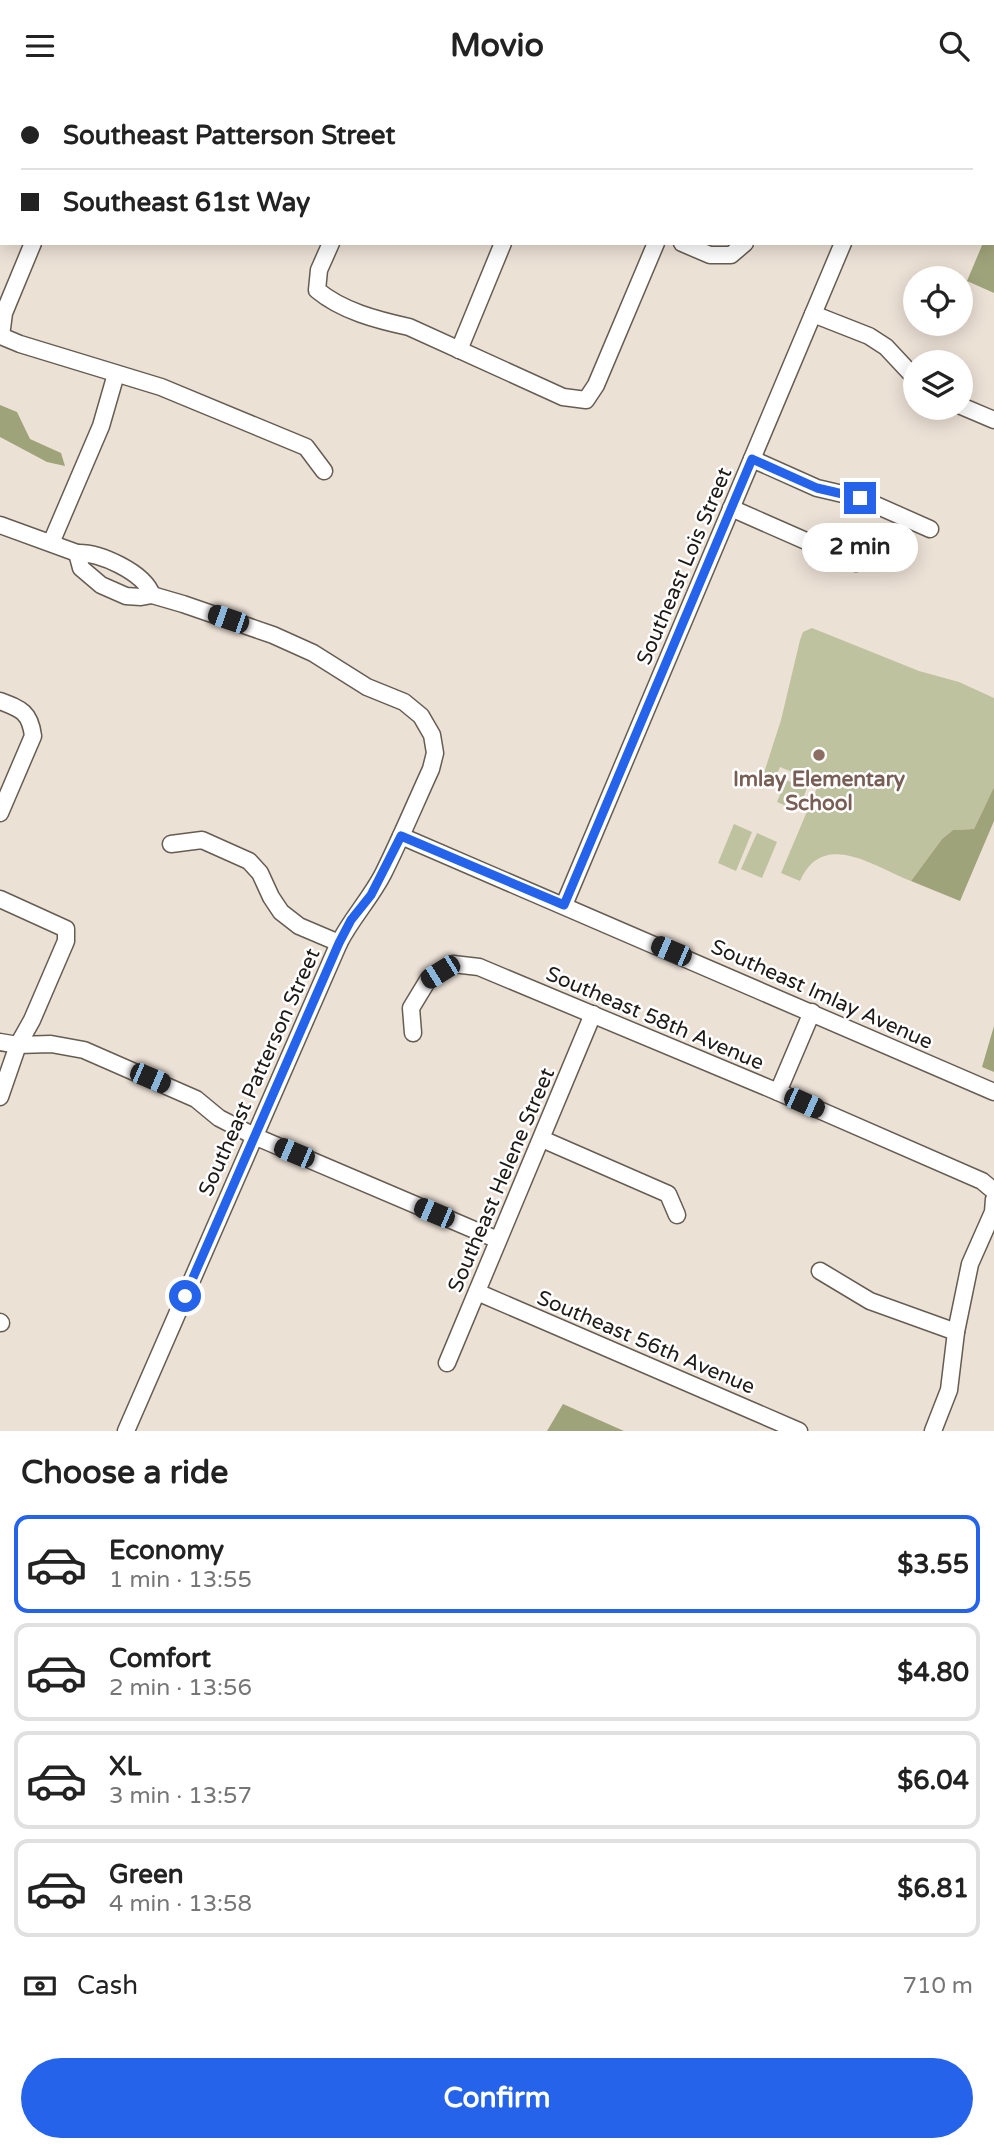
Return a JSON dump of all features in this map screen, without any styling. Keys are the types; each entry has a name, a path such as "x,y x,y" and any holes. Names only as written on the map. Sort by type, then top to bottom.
{"street":[{"path":"32,245 4,313 1,335 20,344 161,387 306,447 324,471"},
{"path":"330,245 319,270 317,290 329,300 383,321 409,327 563,397 586,400 596,385 655,245"},
{"path":"459,350 502,245"},
{"path":"687,245 710,255 732,255 743,245"},
{"name":"Southeast Lois Street","path":"564,905 842,245"},
{"path":"813,314 878,342 903,364"},
{"path":"51,543 101,426 116,374"},
{"path":"973,410 994,420"},
{"path":"752,459 817,488 860,498 930,529"},
{"path":"731,508 856,563"},
{"path":"0,525 77,553 90,552 116,563 141,579 152,595 126,596 101,585 80,568 77,553"},
{"name":"Southeast Patterson Street","path":"126,1431 339,943 351,920 371,895 401,836 431,769 435,753 432,735 421,716 404,702 367,687 313,653 273,635 152,595"},
{"path":"0,701 22,710 31,723 33,736 0,813"},
{"name":"Southeast Imlay Avenue","path":"401,836 994,1092"},
{"path":"172,844 202,840 249,861 260,873 281,912 299,926 339,943"},
{"path":"0,899 66,929 66,941 32,1020 18,1045 0,1097"},
{"name":"Southeast 58th Avenue","path":"412,1033 411,1008 428,980 453,964 479,967 778,1092 982,1181 994,1191"},
{"path":"778,1092 812,1012"},
{"name":"Southeast Helene Street","path":"447,1363 593,1014"},
{"path":"0,1042 18,1045 51,1044 84,1050 196,1099 219,1118 254,1136 498,1240"},
{"path":"542,1139 668,1194 677,1215"},
{"path":"933,1431 949,1390 956,1332 970,1264 993,1212 994,1199"},
{"path":"820,1271 870,1301 956,1332"},
{"name":"Southeast 56th Avenue","path":"477,1292 799,1431"}],"green space":[{"path":"982,245 994,245 994,293 973,284 973,267"},
{"path":"0,405 17,412 30,439 61,453 65,466 47,462 0,437"},
{"path":"812,628 919,671 959,682 994,698 994,787 974,829 953,830 942,839 911,881 865,861 835,854 822,857 810,865 800,881 781,873 819,783 780,767 772,786 761,782 781,720 800,640 803,632"},
{"path":"786,780 807,788 798,811 777,802"},
{"path":"994,787 994,821 960,901 911,881 942,839 953,830 974,829"},
{"path":"734,824 752,832 736,871 718,863"},
{"path":"757,833 777,842 762,878 741,869"},
{"path":"994,1026 994,1072 982,1067"},
{"path":"563,1404 624,1431 547,1431"}],"place":[{"name":"Imlay Elementary School","path":"819,755"}],"route":[{"path":"185,1296 339,943 351,920 371,895 401,836 564,905 752,459 817,488 860,498"}]}
